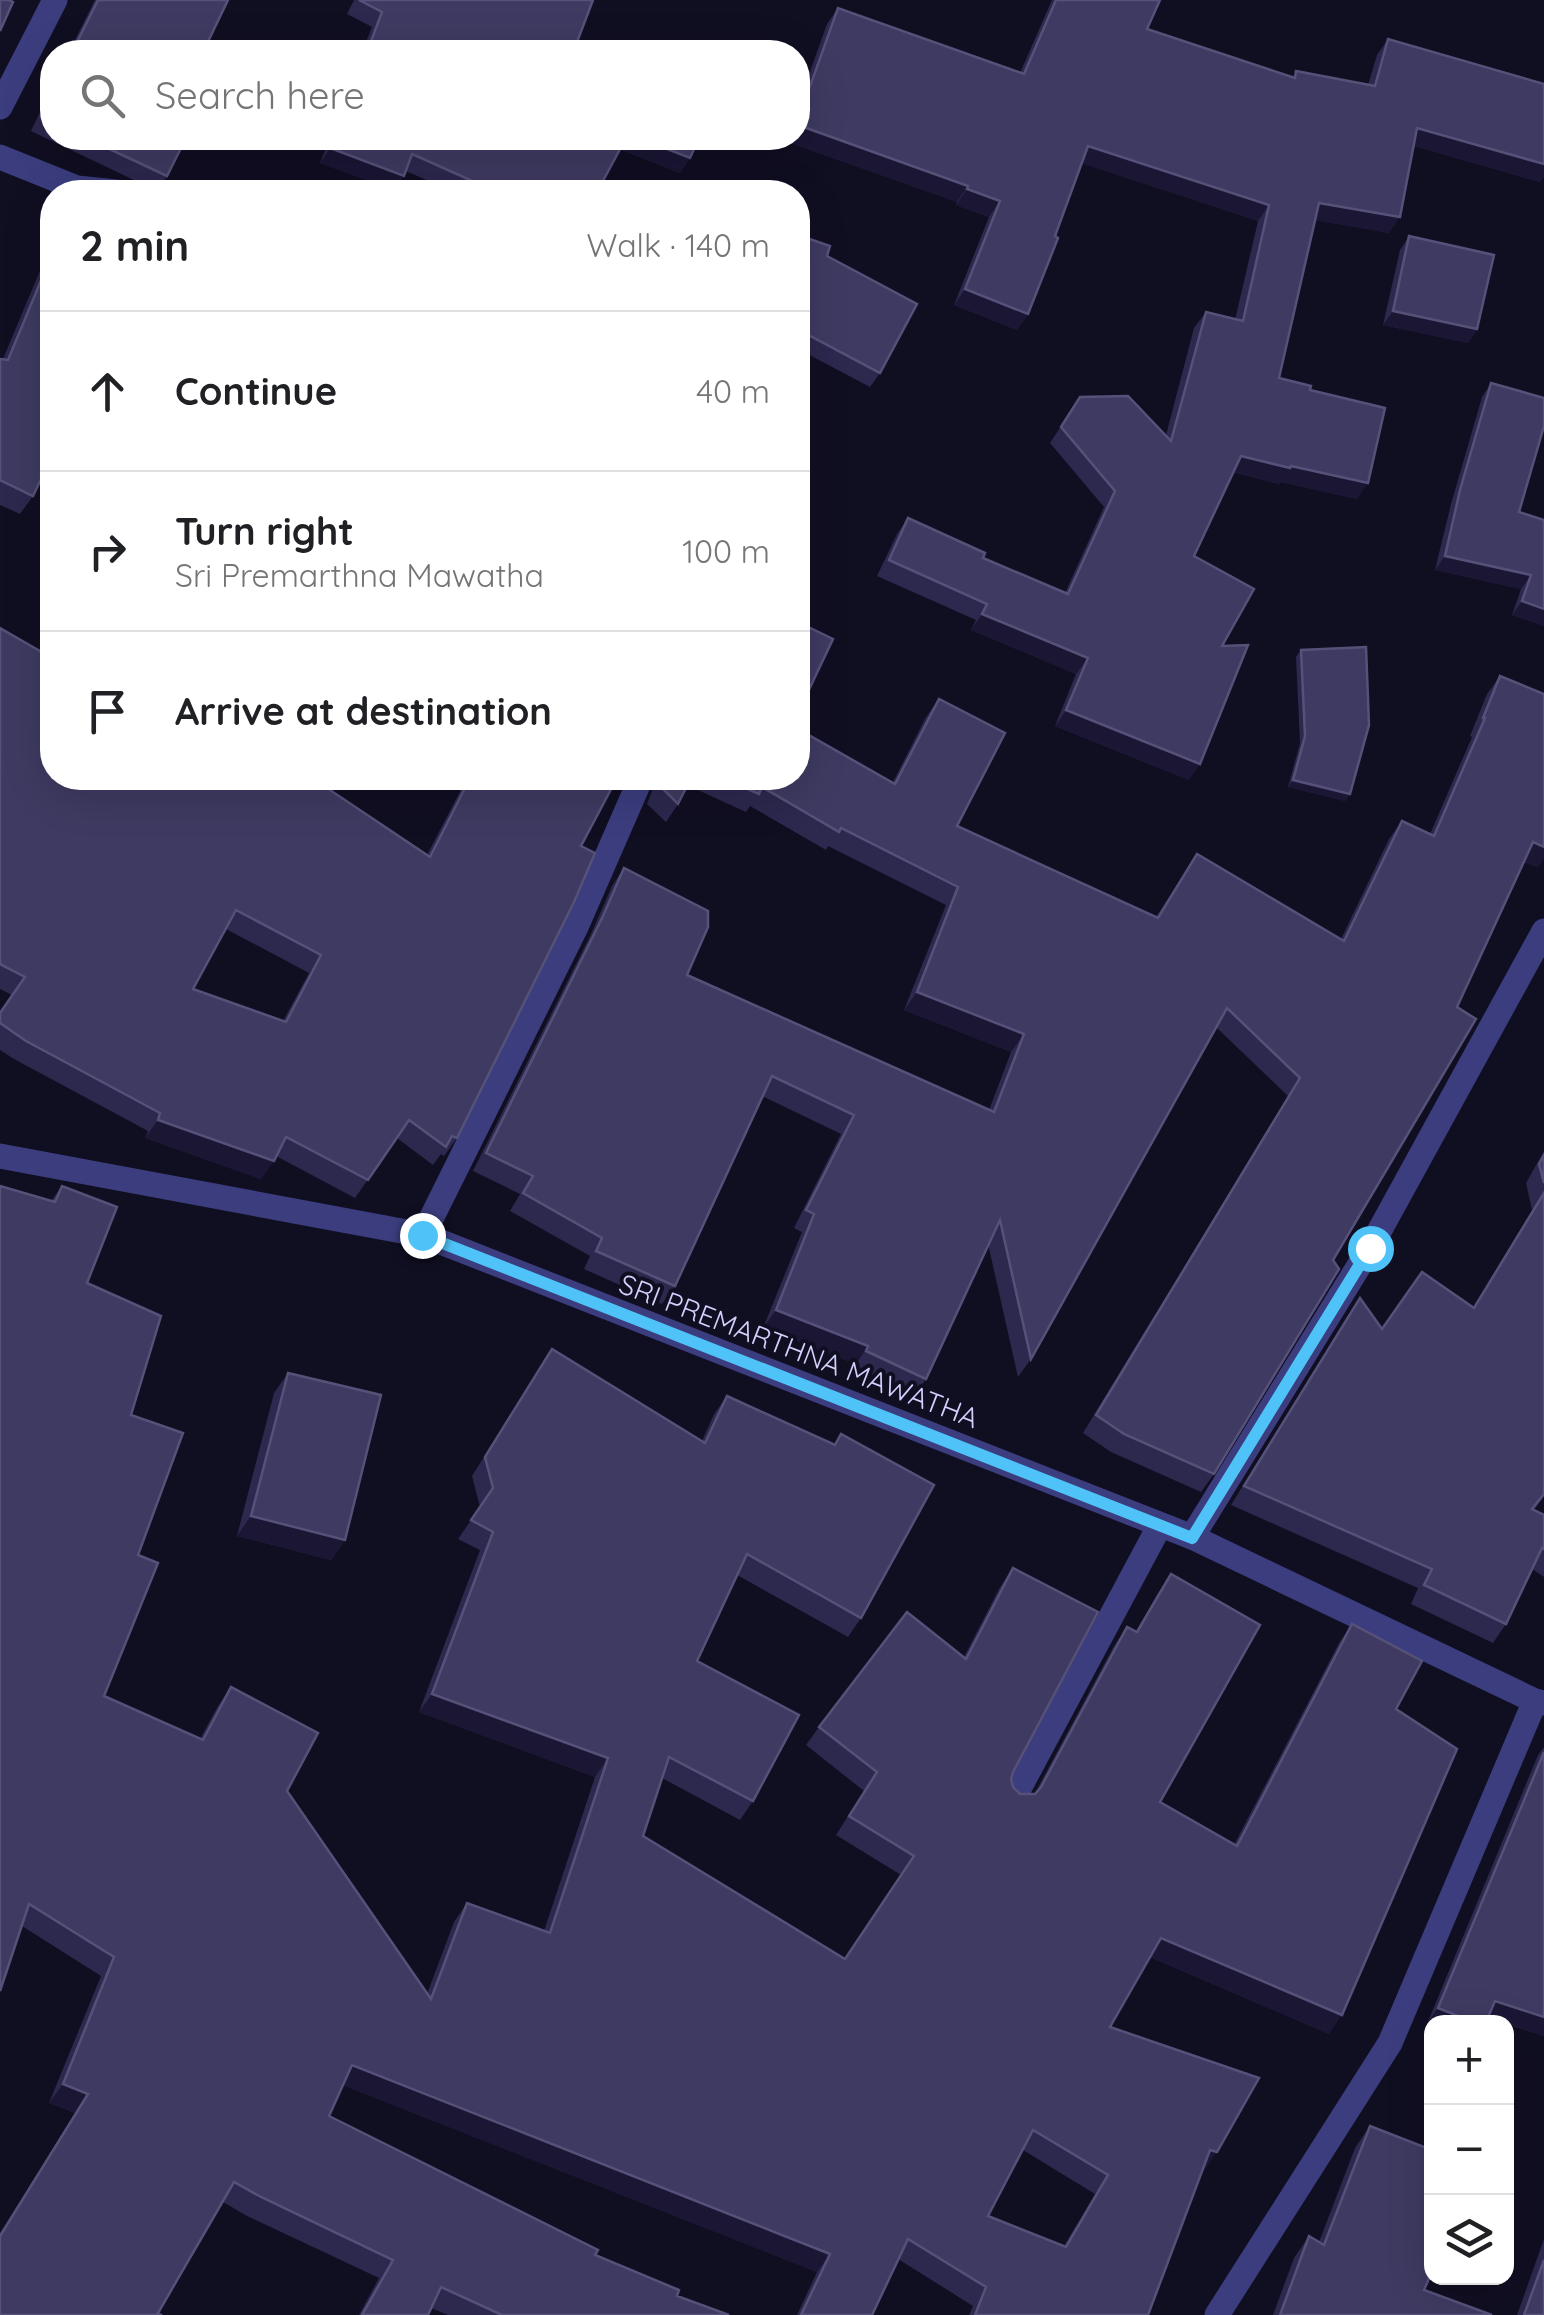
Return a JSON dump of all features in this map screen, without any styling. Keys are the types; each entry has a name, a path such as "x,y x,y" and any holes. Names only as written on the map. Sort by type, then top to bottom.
{"street":[{"path":"0,107 55,0"},
{"path":"0,157 57,180"},
{"path":"422,1235 576,927 636,790"},
{"path":"1192,1538 1370,1248 1544,931"},
{"name":"SRI PREMARTHNA MAWATHA","path":"0,1156 422,1235 1192,1538 1539,1702"},
{"path":"1014,1798 1160,1525"},
{"path":"1217,2315 1390,2043 1539,1702"}],"building":[{"path":"0,0 13,2 0,31"},
{"path":"98,0 228,0 209,40 78,40"},
{"path":"359,0 593,0 578,40 372,40 382,12"},
{"path":"1056,0 1160,0 1147,29 1295,78 1296,71 1375,86 1388,39 1544,84 1544,164 1417,128 1400,217 1319,203 1279,378 1311,386 1310,390 1385,408 1368,483 1241,456 1194,556 1254,589 1222,646 1248,645 1200,764 1066,710 1088,658 982,614 987,604 889,560 908,518 985,553 983,558 1068,594 1115,491 1061,427 1080,397 1128,396 1171,441 1206,312 1243,321 1269,205 1088,146 1028,314 965,289 1000,201 810,129 810,86 838,8 1024,74"},
{"path":"112,150 180,150 167,176"},
{"path":"335,150 620,150 603,180 470,180 412,154 404,176"},
{"path":"670,150 694,150 690,158"},
{"path":"1409,236 1494,255 1477,329 1393,311"},
{"path":"810,239 830,246 827,256 917,304 880,373 812,337"},
{"path":"40,283 40,481 33,496 0,480 0,359 8,360"},
{"path":"1491,383 1544,398 1544,426 1519,512 1544,520 1544,609 1522,601 1531,575 1445,556"},
{"path":"0,628 40,651 40,790 330,790 430,857 464,790 611,790 581,846 595,853 574,902 457,1138 452,1136 446,1147 409,1120 368,1180 286,1137 274,1161 158,1120 160,1113 0,1023 0,1013 25,977 0,964","holes":["236,910 321,955 286,1022 193,989"]},
{"path":"810,628 833,639 810,688"},
{"path":"1366,647 1369,725 1350,794 1293,780 1305,736 1301,650"},
{"path":"1500,676 1544,694 1544,847 1533,842 1457,1007 1476,1019 1333,1260 1339,1269 1214,1474 1124,1434 1096,1415 1300,1078 1227,1008 1031,1359 1000,1220 926,1379 866,1351 868,1346 776,1310 814,1214 806,1210 854,1115 772,1076 675,1286 596,1251 602,1238 523,1193 533,1176 486,1153 624,868 708,911 708,927 687,975 994,1112 1024,1034 917,992 958,887 841,828 839,832 767,790 810,790 810,736 895,784 939,699 1005,733 957,826 1158,918 1197,854 1344,941 1402,821 1434,836"},
{"path":"664,790 685,790 678,804"},
{"path":"1544,1155 1544,1183 1539,1164"},
{"path":"0,1186 55,1202 62,1186 117,1207 87,1283 161,1316 131,1415 183,1433 138,1555 158,1563 104,1696 203,1740 231,1687 318,1733 287,1791 431,1999 467,1903 550,1933 608,1758 432,1694 493,1532 471,1520 493,1488 485,1457 552,1349 705,1443 727,1396 835,1445 841,1434 934,1485 861,1618 747,1554 697,1661 799,1715 753,1801 669,1757 643,1836 845,1959 914,1856 849,1816 877,1772 819,1727 907,1612 966,1659 1013,1568 1098,1612 1013,1772 1013,1787 1020,1794 1035,1794 1041,1787 1127,1627 1137,1632 1171,1574 1260,1625 1160,1802 1237,1846 1352,1624 1422,1661 1396,1709 1457,1749 1342,2015 1161,1938 1110,2027 1259,2078 1217,2152 1210,2150 1148,2315 975,2315 986,2287 908,2239 872,2315 801,2315 830,2254 352,2065 329,2116 598,2250 595,2255 679,2290 677,2296 729,2315 502,2315 441,2287 428,2315 362,2315 393,2260 234,2182 158,2313 161,2315 0,2315 0,2236 88,2094 63,2084 114,1957 29,1904 0,1991","holes":["1033,2130 1108,2175 1066,2247 988,2216"]},
{"path":"1544,1193 1544,1494 1532,1509 1544,1515 1544,1549 1506,1624 1424,1585 1432,1569 1244,1486 1360,1298 1382,1329 1422,1272 1474,1308"},
{"path":"288,1373 381,1395 345,1540 251,1516"},
{"path":"1544,1752 1544,2017 1495,2001 1489,2015 1456,2015 1438,2008"},
{"path":"1370,2126 1424,2147 1424,2290 1492,2315 1280,2315 1309,2236 1324,2245"},
{"path":"1544,2260 1544,2315 1524,2315"}],"route":[{"path":"422,1235 1192,1538 1370,1248"}]}
